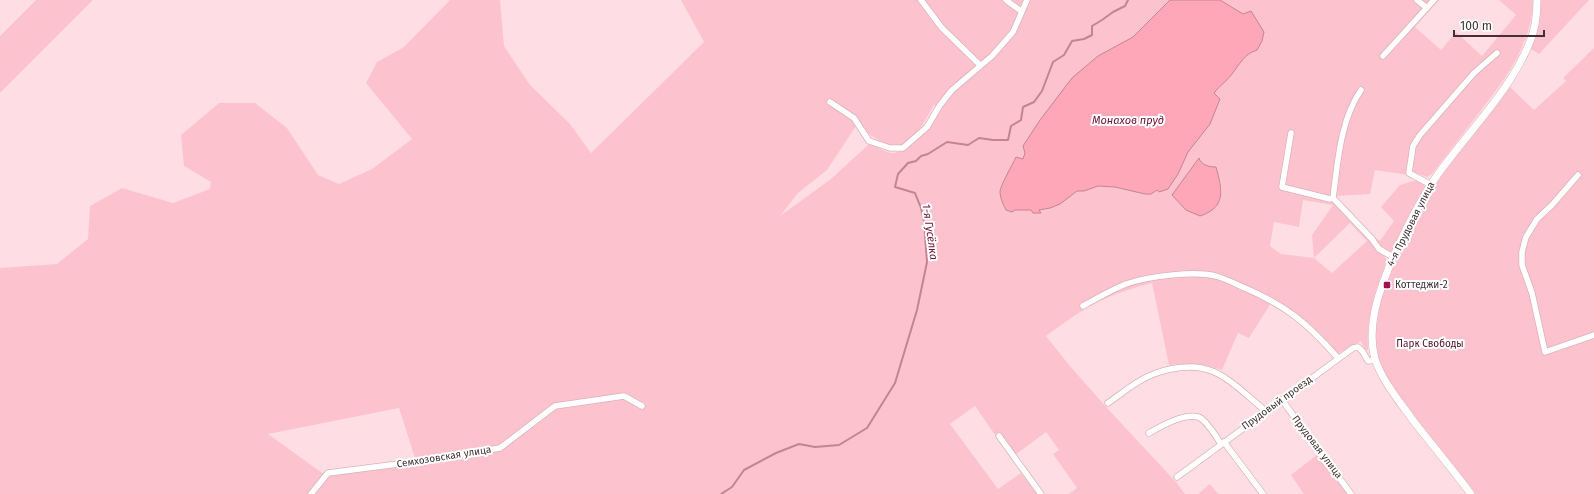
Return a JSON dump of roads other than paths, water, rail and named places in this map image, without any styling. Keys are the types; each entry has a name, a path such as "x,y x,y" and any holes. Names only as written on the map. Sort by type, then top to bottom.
{"main road":[{"name":"4-я Прудовая улица","path":"1471,494 1400,403 1382,375 1376,360 1372,341 1376,304 1393,257 1431,185 1520,64 1530,44 1534,30 1537,0"}],"street":[{"path":"921,0 942,28 980,65"},
{"path":"1006,0 1021,11"},
{"path":"830,102 854,118 869,141 890,148 903,148 927,127 952,90 992,56 1013,32 1027,0"},
{"path":"1417,0 1427,8"},
{"path":"1383,56 1434,0"},
{"path":"1431,185 1410,173 1413,146 1420,134 1474,74 1497,53"},
{"path":"1333,198 1344,124 1353,102 1361,90"},
{"path":"1291,133 1282,187 1330,199 1333,198 1372,239 1379,249 1393,257"},
{"path":"1578,175 1552,205 1537,219 1526,237 1522,252 1522,265 1532,293 1545,352 1594,335"},
{"path":"1083,306 1126,284 1152,277 1194,275 1219,277 1267,298 1297,316 1315,332 1338,358"},
{"name":"Прудовый проезд","path":"1177,477 1353,348 1358,347 1368,361 1376,360"},
{"path":"1108,403 1148,376 1186,366 1210,370 1221,376 1266,412"},
{"name":"Семхозовская улица","path":"311,494 328,473 406,463 500,448 555,406 624,396 642,406"},
{"name":"Прудовая улица","path":"1282,400 1351,494"},
{"path":"1149,433 1187,416 1194,416 1201,419 1223,443 1262,494"},
{"path":"1000,436 1041,494"}],"water":[{"name":"Монахов пруд","path":"1170,0 1220,0 1243,14 1251,11 1264,32 1262,41 1257,50 1245,57 1230,77 1214,93 1220,99 1210,124 1188,152 1178,174 1168,189 1159,192 1157,190 1151,194 1145,194 1115,187 1098,186 1084,191 1077,191 1060,204 1039,210 1041,213 1033,213 1031,210 1015,210 1012,212 1006,210 1001,199 1000,191 1016,157 1023,159 1025,153 1023,146 1040,120 1072,78 1098,56 1133,37"},
{"path":"1199,158 1206,165 1216,167 1221,190 1219,202 1215,208 1200,216 1186,210 1172,195"}],"waterway":[{"name":"1-я Гусёлка","path":"721,494 732,487 744,470 776,453 799,444 815,447 839,445 867,428 895,383 917,310 927,262 924,221 921,208 915,193 895,187 898,174 908,163 916,161 921,156 928,154 947,142 968,145 979,138 1008,140 1011,126 1021,120 1023,107 1034,102 1042,91 1053,62 1064,55 1072,41 1084,39 1092,35 1092,26 1125,6 1128,0"}],"place":[{"name":"Коттеджи-2","path":"1387,285"}],"park label":[{"name":"Парк Свободы","path":"1430,344"}]}
